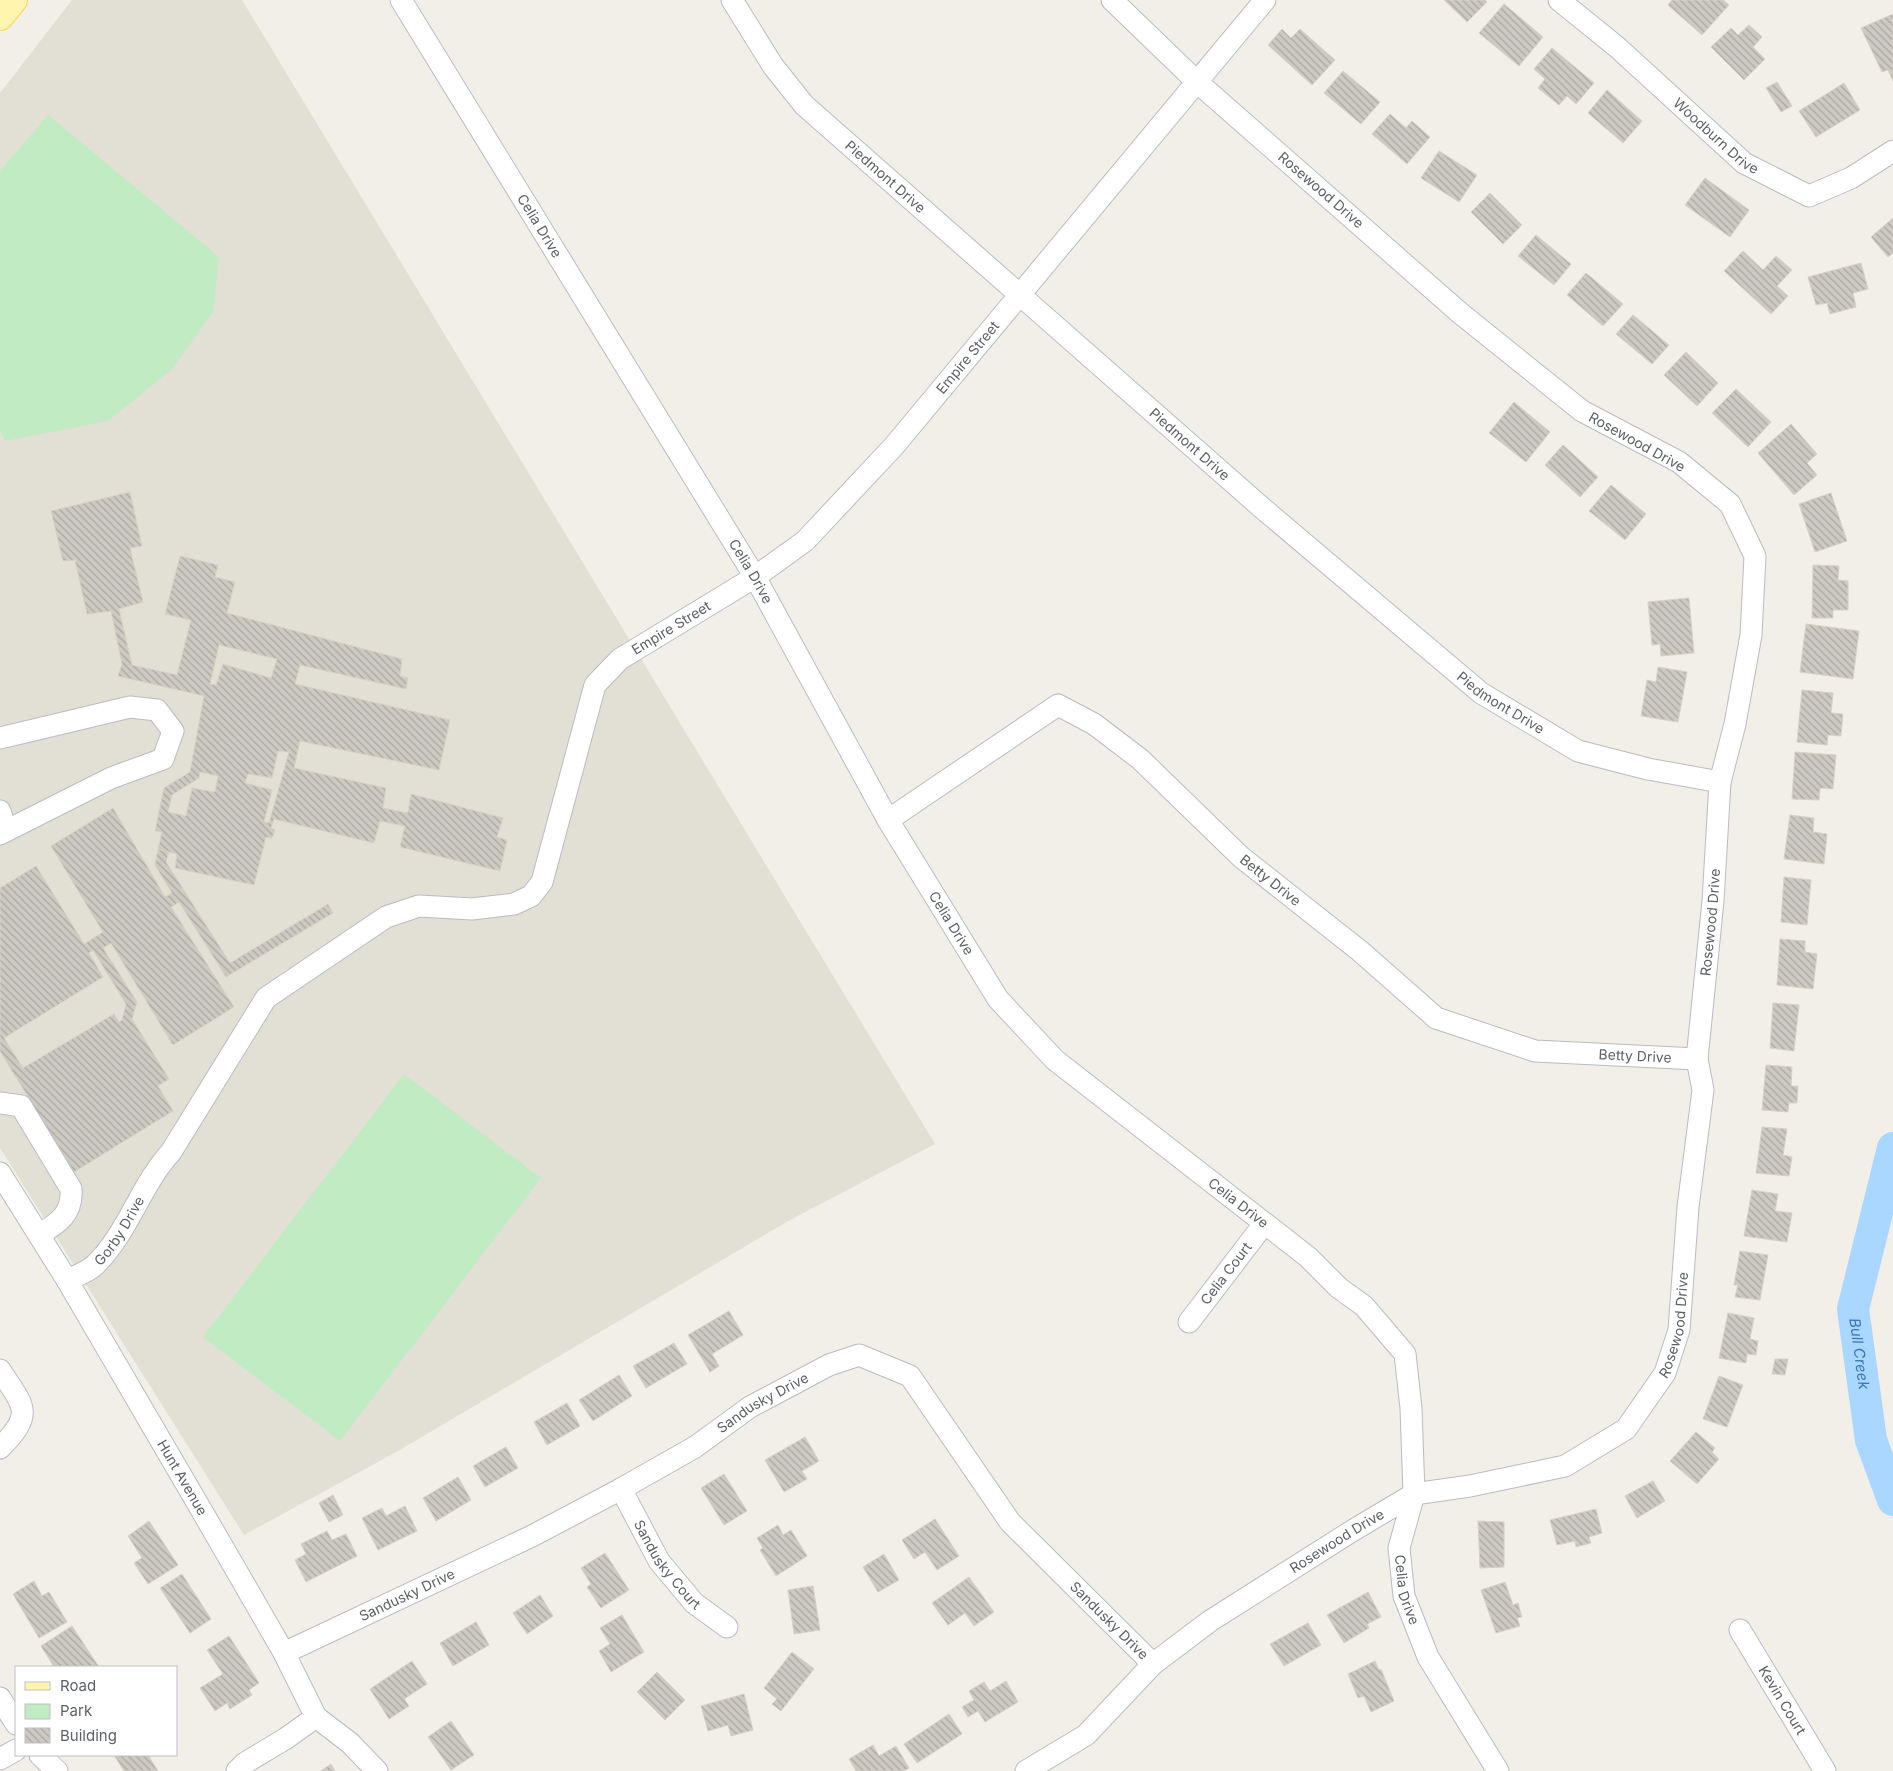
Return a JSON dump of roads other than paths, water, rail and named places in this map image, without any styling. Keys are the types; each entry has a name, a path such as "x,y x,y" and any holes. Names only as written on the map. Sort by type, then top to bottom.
{"main road":[{"path":"0,17 14,0"}],"street":[{"name":"Celia Drive","path":"401,0 755,577 888,820 998,999 1055,1060 1308,1257 1339,1288 1364,1306 1405,1354 1411,1408 1414,1494 1399,1548 1404,1596 1428,1657 1498,1771"},
{"name":"Piedmont Drive","path":"732,0 773,66 804,105 1020,293 1261,507 1481,693 1578,751 1648,769 1720,782"},
{"name":"Rosewood Drive","path":"1026,1771 1086,1735 1153,1664 1210,1621 1414,1494 1470,1486 1565,1466 1626,1429 1665,1374 1679,1330 1688,1207 1703,1090 1697,1059 1712,901 1720,782 1735,724 1751,635 1755,556 1730,504 1679,462 1575,405 1460,313 1196,81 1112,0"},
{"name":"Empire Street","path":"157,1168 171,1152 266,998 386,917 419,906 472,909 514,904 531,896 542,882 595,685 620,659 755,577 805,541 894,446 1265,0"},
{"name":"Woodburn Drive","path":"1559,0 1617,46 1744,163 1809,196 1850,178 1893,151"},
{"name":"Betty Drive","path":"888,820 1058,705 1094,724 1140,759 1241,857 1360,951 1436,1018 1536,1051 1697,1059"},
{"path":"0,738 130,708 157,710 173,731 163,759 111,778 2,826"},
{"path":"0,1103 21,1106 71,1189 72,1202 63,1218 39,1235"},
{"name":"Gorby Drive","path":"67,1280 94,1266 124,1227 157,1168"},
{"name":"Hunt Avenue","path":"0,1173 67,1280 284,1653 316,1717 350,1743 377,1771"},
{"name":"Celia Court","path":"1189,1322 1264,1224"},
{"name":"Sandusky Drive","path":"284,1653 532,1536 621,1490 695,1447 750,1407 829,1365 859,1355 910,1376 1010,1522 1153,1664"},
{"path":"0,1370 19,1400 23,1416 18,1430 0,1448"},
{"name":"Sandusky Court","path":"621,1490 659,1561 694,1604 726,1627"},
{"name":"Kevin Court","path":"1740,1630 1825,1771"},
{"path":"0,1698 15,1722"},
{"path":"237,1771 245,1763 286,1739 316,1717"},
{"path":"0,1759 15,1751"},
{"path":"41,1756 57,1771"}],"waterway":[{"name":"Bull Creek","path":"1893,1148 1853,1309 1871,1440 1893,1500"}]}
